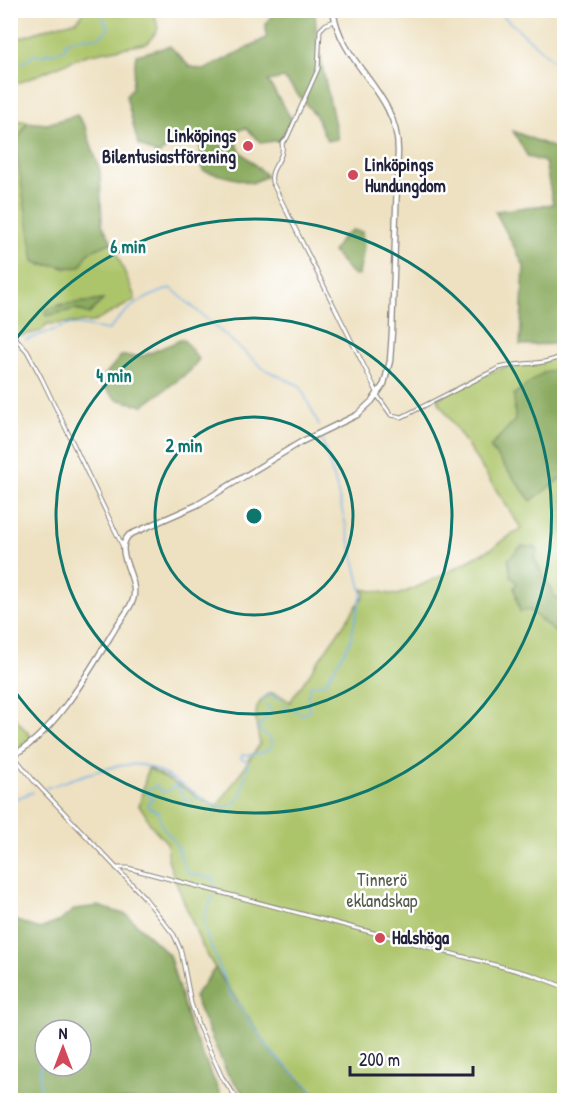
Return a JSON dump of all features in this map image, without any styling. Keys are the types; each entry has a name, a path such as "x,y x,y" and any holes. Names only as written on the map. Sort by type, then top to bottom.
{"street":[{"path":"123,547 129,535 197,505 301,442 347,420 365,408 387,377 390,362 398,138 391,112 340,38 333,10"},
{"path":"335,21 326,24 320,30 318,69 287,138 282,143 282,157 272,173 272,179 377,394 391,415 402,417 499,368 541,364 564,355"},
{"path":"10,332 27,351 42,379 123,547 123,555 134,586 130,605 97,661 72,696 36,740 12,756 158,913 174,935 181,951 190,1003 199,1027 222,1077 238,1101"},
{"path":"116,868 129,868 472,958 533,975 564,987"}],"green space":[{"path":"84,10 154,11 158,29 148,43 86,55 11,86 11,41 76,21"},
{"path":"275,11 315,11 317,43 338,139 327,141 316,116 284,78 268,81 292,120 280,140 261,143 246,128 232,132 240,151 267,176 252,183 203,171 200,144 179,138 158,155 138,144 126,96 132,88 136,55 170,46 189,66 204,70 266,38 266,23"},
{"path":"77,115 85,126 100,171 102,224 112,242 89,252 80,267 69,268 41,264 34,261 15,145 27,122 47,124"},
{"path":"10,119 27,122 15,145 41,265 56,265 66,269 89,252 112,242 135,300 94,322 47,324 41,331 21,336 11,327","holes":["102,300 89,314 76,309 46,315 59,304 74,305"]},
{"path":"513,131 564,152 564,341 562,344 520,345 524,266 495,211 553,204 545,162 528,157"},
{"path":"352,230 362,232 364,247 359,275 353,275 333,252 342,237"},
{"path":"103,300 89,314 76,309 46,316 46,310 53,307"},
{"path":"183,339 199,359 190,371 143,406 116,399 99,382 121,356 143,356"},
{"name":"Tinnerö eklandskap","path":"564,354 564,1100 322,1100 274,1055 223,982 201,944 168,859 167,843 150,824 139,806 148,768 217,807 260,744 256,715 260,702 272,693 290,702 365,594 362,589 397,595 408,591 494,547 521,528 437,399 483,375 508,366 536,364"},
{"path":"564,368 564,476 531,501 490,447 515,420 514,394 543,373"},
{"path":"522,546 537,548 538,552 534,558 555,597 564,600 564,640 529,610 520,612 514,587 517,583 511,577 508,559"},
{"path":"10,716 15,718 33,739 11,751"},
{"path":"98,906 127,915 169,955 190,1027 223,1100 11,1100 11,919 40,929 60,921 75,909"},
{"path":"215,968 274,1055 322,1100 249,1100 227,1073 194,997"}],"waterway":[{"path":"10,64 23,62 33,55 44,56 46,52 51,54 65,49 65,43 76,38 100,37 109,28 103,19 107,10"},
{"path":"496,10 564,70"},
{"path":"26,340 71,324 109,330 137,303 171,288 264,369 300,386 319,425"},
{"path":"10,352 16,347"},
{"path":"215,887 214,879 188,873 175,841 161,824 159,812 148,807 147,804 153,799 147,795 148,788 153,789 156,785 163,793 176,786 186,801 197,798 220,808 234,804 242,795 248,766 247,761 241,759 242,755 258,754 272,746 270,738 258,727 272,712 262,700 271,694 281,699 285,708 292,708 302,715 309,711 308,695 311,685 325,683 350,642 362,592 336,485 322,440"},
{"path":"46,788 96,771 123,765 136,765 159,771 202,799"},
{"path":"10,801 33,792"},
{"path":"213,896 203,920 230,993 274,1055 323,1100"},
{"path":"40,1078 40,1085 46,1100"}],"place":[{"name":"Linköpings Bilentusiastförening","path":"248,146"},
{"name":"Linköpings Hundungdom","path":"353,175"},
{"name":"Halshöga","path":"380,938"}]}
